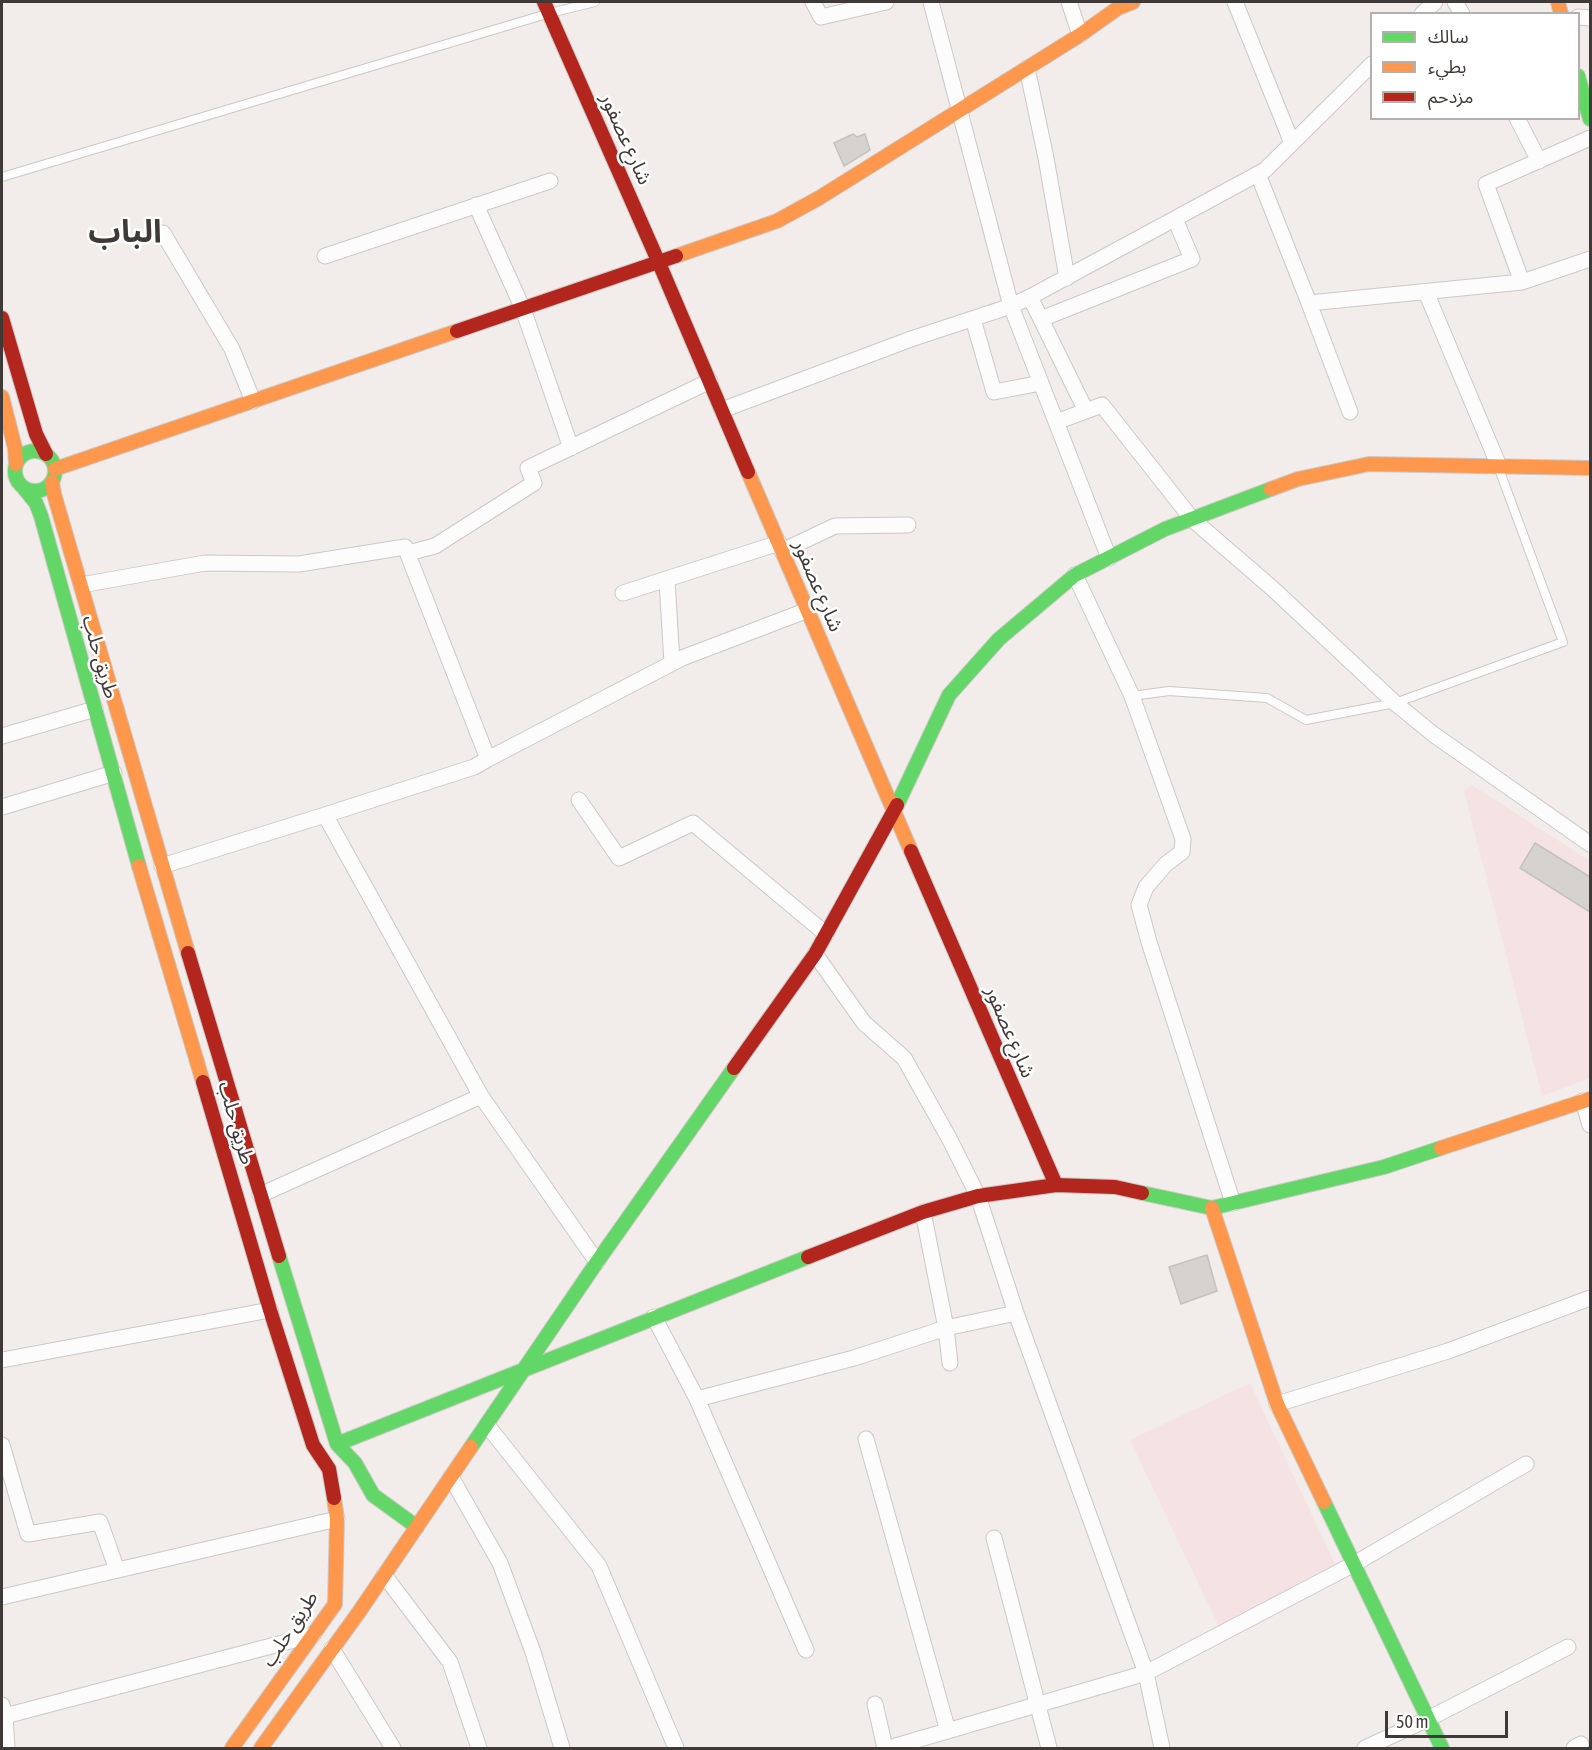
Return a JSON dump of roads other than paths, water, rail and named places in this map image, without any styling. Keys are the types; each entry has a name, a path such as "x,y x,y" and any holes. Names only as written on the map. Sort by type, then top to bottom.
{"main road":[{"path":"2,397 5,424 15,448 15,475 23,487 39,491 49,486 53,475 253,401 777,221 819,198 1080,35 1118,8 1132,2"},
{"name":"شارع عصفور","path":"547,8 1056,1185"},
{"path":"1580,83 1590,119"},
{"path":"2,318 36,434 52,461 54,494 260,1195 337,1444 355,1463 373,1495 417,1527"},
{"path":"16,464 23,455 29,452 46,454"},
{"path":"262,1748 359,1612 597,1262 815,954 894,812 949,695 999,639 1076,575 1165,529 1298,479 1369,464 1590,468"},
{"name":"طريق حلب","path":"23,487 36,503 41,516 142,875 270,1310 313,1445 329,1469 337,1519 335,1605 232,1749"},
{"path":"337,1444 923,1212 978,1196 1056,1185 1115,1187 1212,1208 1384,1167 1587,1100"},
{"path":"1212,1208 1277,1404 1442,1749"},
{"path":"329,1469 355,1463"},
{"path":"335,1605 359,1612"}],"street":[{"path":"813,2 821,16 886,2"},
{"path":"931,2 1011,306 1109,558"},
{"path":"1069,2 1080,35"},
{"path":"1235,2 1292,143"},
{"path":"722,410 911,339 1011,306 1067,278 1264,170 1370,65"},
{"path":"1027,68 1046,158 1067,278"},
{"path":"1518,120 1539,161"},
{"path":"1522,282 1486,184 1590,138"},
{"path":"1258,174 1350,412"},
{"path":"325,256 550,181"},
{"path":"476,206 523,309 571,448"},
{"path":"1041,319 1192,260 1174,219"},
{"path":"163,233 232,349 253,401"},
{"path":"1309,303 1522,282 1590,259"},
{"path":"1426,292 1498,466"},
{"path":"1030,297 1086,411"},
{"path":"973,319 994,392 1041,383"},
{"path":"408,553 435,546 534,483 528,468 710,381"},
{"path":"1056,422 1102,405 1192,519 1272,588 1395,703 1433,734 1590,844"},
{"path":"623,594 781,547 835,526 909,525"},
{"path":"81,585 205,563 299,564 405,547 488,759"},
{"path":"1076,575 1132,696 1183,839 1182,852 1166,864 1146,887 1139,905 1233,1203"},
{"path":"667,580 672,663"},
{"path":"162,866 474,767 672,663 808,610"},
{"path":"2,736 95,709"},
{"path":"2,807 114,773"},
{"path":"579,800 619,858 693,824 826,934"},
{"path":"325,815 481,1096 597,1262"},
{"path":"815,954 864,1023 904,1058 949,1138 978,1196 1016,1313 1146,1673 1162,1749"},
{"path":"260,1195 481,1096"},
{"path":"1587,1100 1590,1125"},
{"path":"923,1212 946,1328 950,1363"},
{"path":"1277,1404 1448,1351 1590,1298"},
{"path":"2,1360 270,1310"},
{"path":"697,1399 854,1358 946,1328 1016,1313"},
{"path":"654,1317 697,1399 806,1650"},
{"path":"487,1425 599,1566 676,1749"},
{"path":"867,1439 948,1731"},
{"path":"2,1445 28,1534 100,1522 117,1570"},
{"path":"875,1704 887,1749 1146,1673 1354,1564 1526,1464"},
{"path":"451,1477 500,1563 534,1652 562,1749"},
{"path":"2,1596 337,1519"},
{"path":"994,1538 1049,1749"},
{"path":"384,1575 450,1662 479,1749"},
{"path":"8,1749 3,1710 313,1635"},
{"path":"1365,1749 1568,1647"},
{"path":"332,1649 393,1749"}],"lane":[{"path":"2,177 547,8 595,2"},
{"path":"1132,696 1169,691 1267,698 1306,720 1395,703 1563,642 1498,466"}],"district":[{"name":"الباب","path":"125,232"}]}
